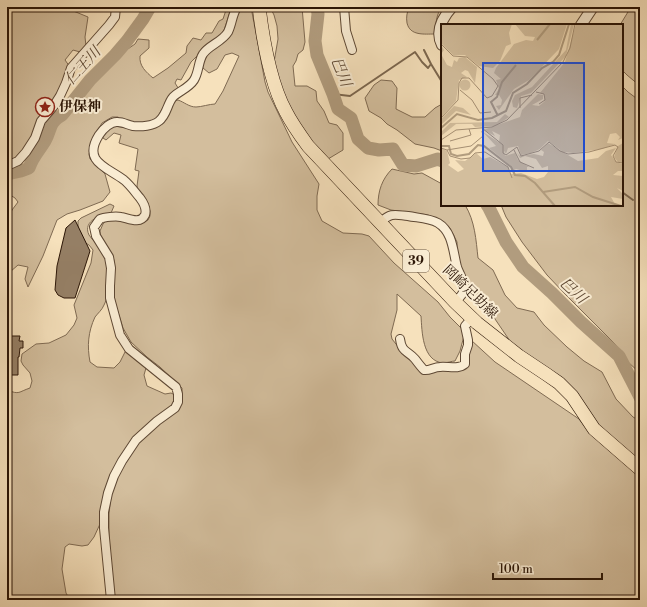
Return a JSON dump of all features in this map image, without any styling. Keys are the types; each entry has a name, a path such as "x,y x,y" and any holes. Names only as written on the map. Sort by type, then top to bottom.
{"main road":[{"name":"岡崎足助線","path":"259,7 267,56 274,84 285,111 308,146 455,302 472,318 519,356 559,383 572,396 594,429 640,469"}],"street":[{"path":"7,166 18,161 26,152 35,138 41,121 60,96 71,68 115,17 116,7"},
{"path":"111,600 104,528 104,512 108,493 114,476 136,440 157,421 175,408 178,402 178,394 176,387 128,349 120,335 110,298 111,268 109,257 96,236 94,227 100,219 109,217 119,216 135,221 142,219 145,214 145,207 143,202 124,180 96,161 94,150 99,136 111,124 118,122 134,126 142,126 160,121 173,97 194,80 202,55 208,48 223,38 227,33 237,7"},
{"path":"344,7 346,31 352,50"},
{"path":"441,24 442,20 452,7"},
{"path":"582,24 592,7"},
{"path":"441,26 441,43"},
{"path":"381,222 392,214 427,218 439,223 452,241 457,266 464,287 464,292 455,302"},
{"path":"400,339 404,350 416,360 424,370 441,367 461,367 465,364 465,354 468,345 465,326 472,318"}],"shaded area":[{"path":"7,7 72,7 71,10 88,17 85,37 86,46 80,52 73,50 65,60 70,67 34,136 16,160 7,163"},
{"path":"230,7 234,7 230,12 221,35 212,41 191,62 181,80 177,79 175,83 180,91 166,103 156,120 142,124 123,121 118,117 112,117 102,123 95,135 89,154 90,159 105,174 110,192 103,201 67,214 57,220 43,256 28,287 25,279 28,267 18,265 10,272 7,271 7,223 12,210 18,202 7,193 7,177 27,171 30,168 43,149 54,125 58,120 67,115 91,83 108,69 114,60 135,44 138,39 149,40 149,48 140,56 140,60 144,68 153,78 186,53 187,46 193,38 201,40 206,33 212,33 219,21 223,19 226,10"},
{"path":"239,7 251,7 268,92 292,142 319,184 317,210 322,221 343,233 369,236 394,263 438,302 465,332 460,351 455,361 443,363 436,361 431,357 424,344 421,316 397,294 397,310 391,334 392,339 404,354 411,358 419,370 460,369 471,340 495,362 579,419 586,428 596,435 640,476 640,600 114,600 109,537 109,514 111,496 115,482 137,445 182,399 182,388 131,342 123,328 113,296 114,260 101,238 100,231 103,224 107,220 113,219 138,224 148,220 150,211 148,204 138,190 137,186 139,171 135,170 138,149 119,143 121,135 114,133 106,140 103,138 104,133 114,126 133,129 154,126 172,102 178,100 193,107 215,104 223,91 239,56 232,53 225,55 217,69 209,73 203,68 202,58 222,40"},
{"path":"270,7 302,7 305,42 303,50 298,54 293,66 295,86 307,86 316,91 317,101 324,111 329,123 337,125 343,133 343,150 328,159 298,128 273,68 278,39 277,26"},
{"path":"409,7 442,7 437,16 435,34 418,33 411,30 407,23"},
{"path":"631,7 640,7 640,86 623,71 623,24 621,24"},
{"path":"381,80 392,81 397,88 396,109 412,117 425,117 441,105 441,151 415,144 381,118 369,111 365,98 374,85"},
{"path":"623,87 640,101 640,373 628,362 615,344 547,275 522,242 506,217 501,206 623,206"},
{"path":"392,169 414,174 422,173 441,183 441,206 466,206 473,224 478,258 493,270 505,295 517,308 534,312 544,325 567,347 584,361 602,372 616,399 633,417 640,421 640,463 512,344 495,319 489,307 479,307 468,288 461,269 457,242 450,228 440,220 428,215 391,210 378,205 381,186"},
{"path":"110,204 114,206 111,213 94,219 88,226 89,235 104,253 109,269 105,302 95,317 90,334 88,345 90,362 97,367 114,368 120,362 126,350 146,368 144,375 147,386 165,394 171,393 175,395 175,401 117,464 100,524 94,537 88,545 82,546 69,544 65,547 62,569 66,593 70,600 7,600 7,390 17,393 30,388 32,381 30,373 21,361 22,354 36,344 49,343 66,335 74,325 77,318 74,305 91,263 93,250 84,242 78,228 78,221 81,218"}],"building":[{"path":"75,220 90,251 75,298 64,298 58,295 55,290 57,266 66,228"},
{"path":"7,336 20,336 19,341 23,341 23,348 20,348 18,357 18,375 7,375"}],"waterway":[{"name":"仁王川","path":"7,174 29,168 34,157 46,139 53,123 62,115 90,80 127,41 150,7"},
{"name":"巴川","path":"317,7 318,14 315,41 317,55 338,109 351,118 358,139 368,148 379,150 393,149 403,165 416,166 438,159 441,160"},
{"path":"424,50 431,64"},
{"path":"333,94 350,96 415,52 428,68 431,64 441,80"},
{"path":"623,193 633,200"},
{"name":"巴川","path":"488,206 506,242 523,267 619,356 640,397"}],"place":[{"name":"伊保神","path":"45,107"}]}
